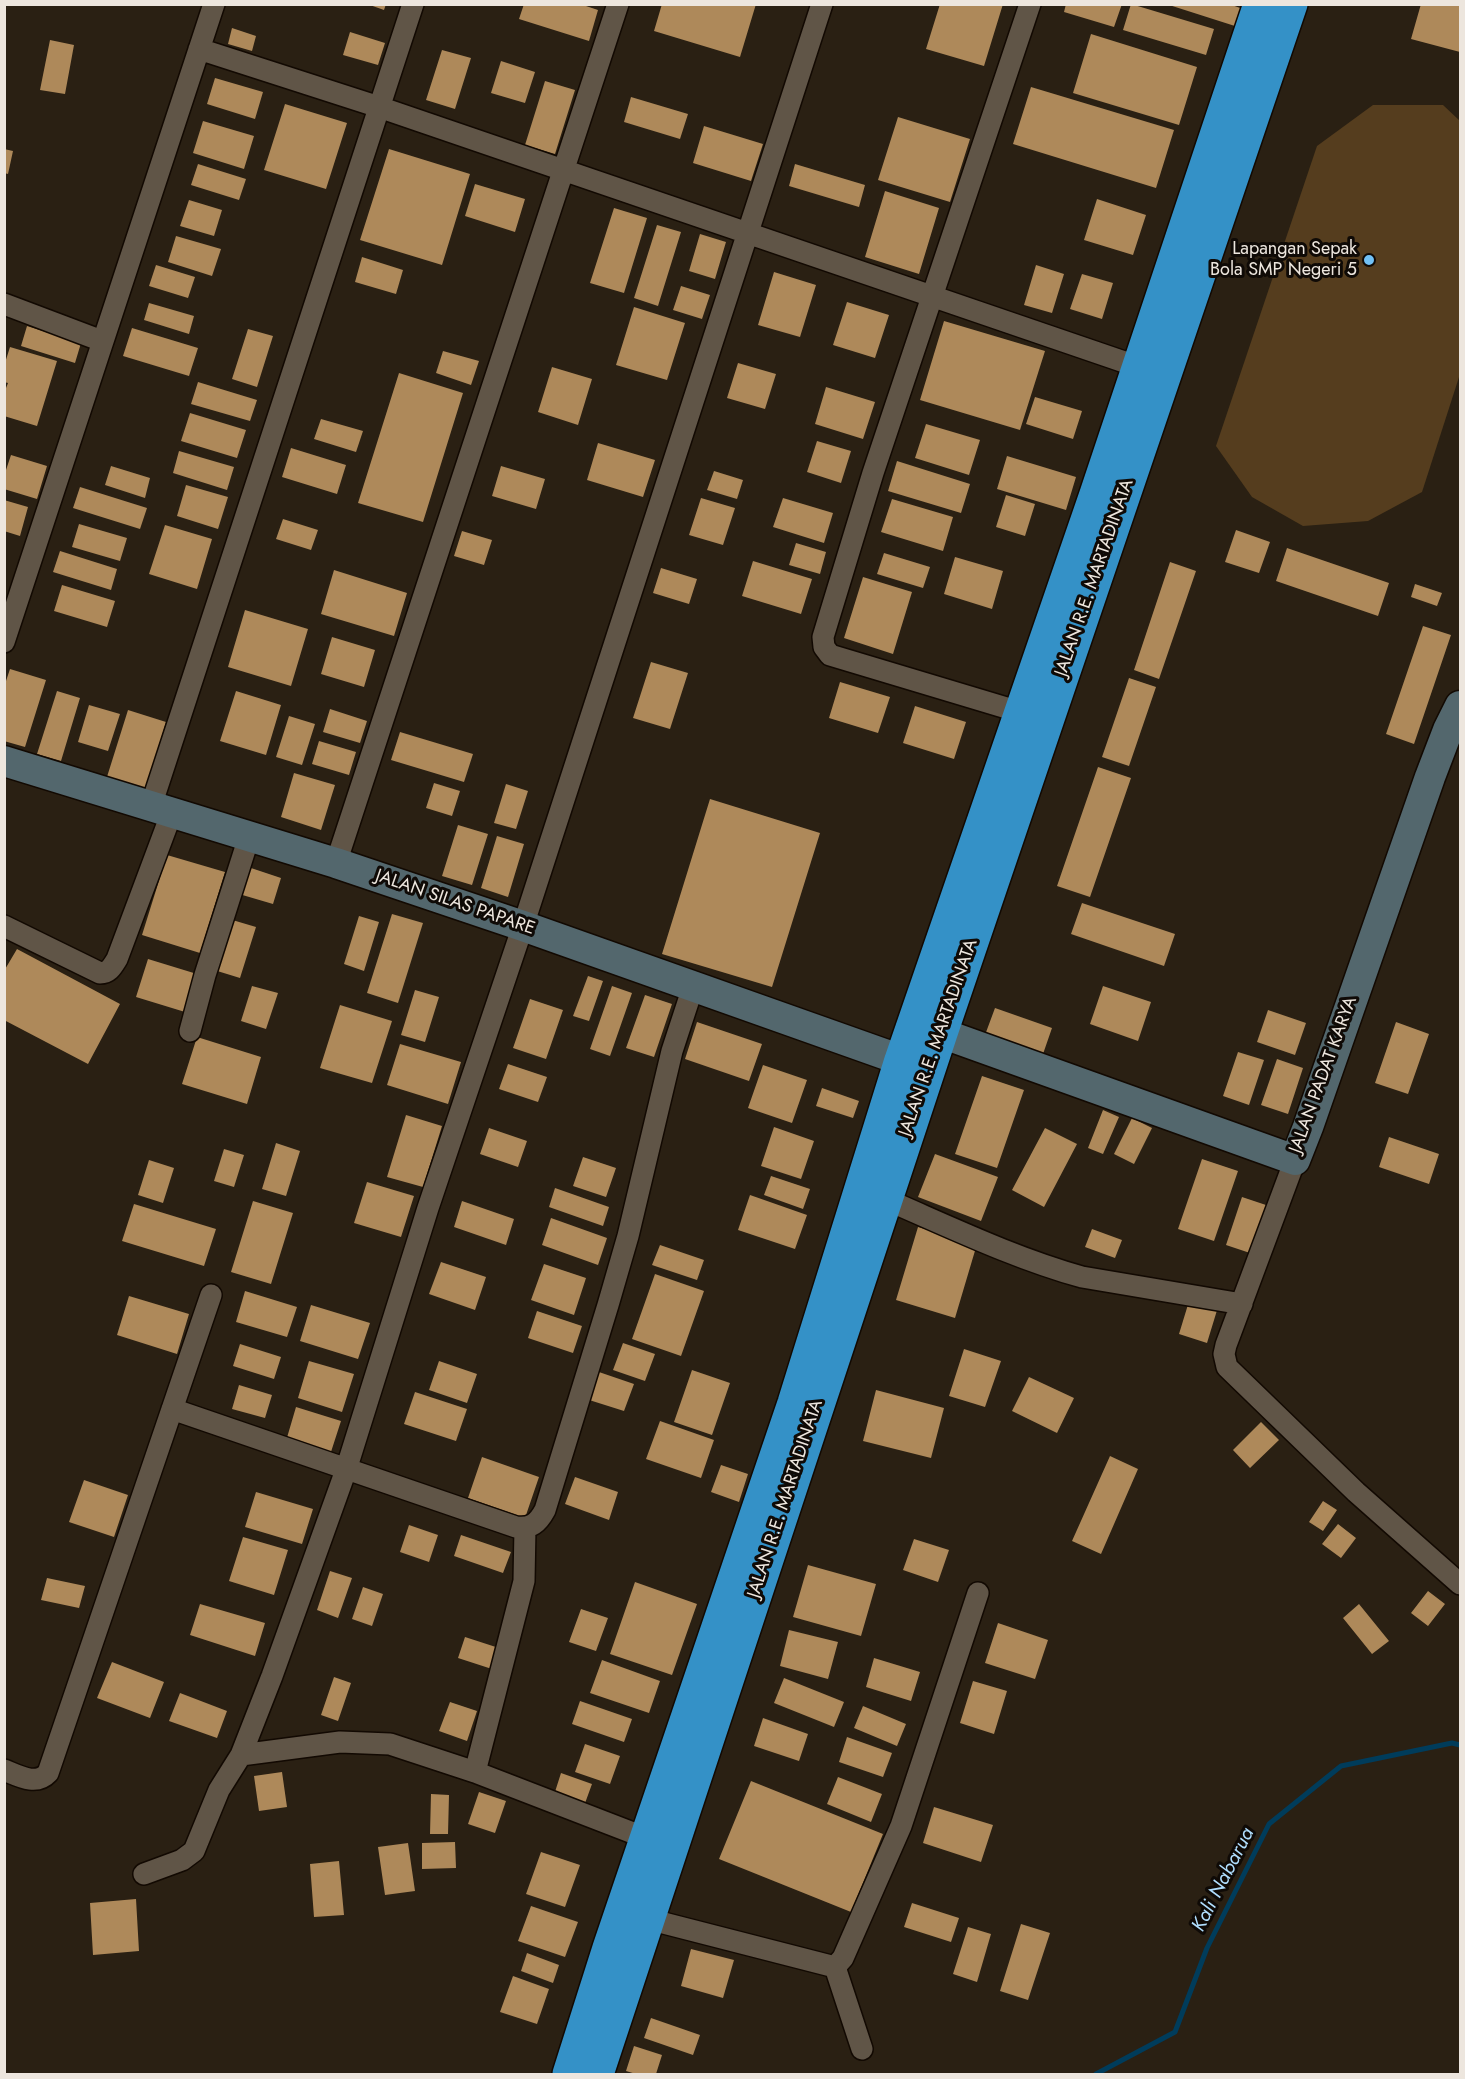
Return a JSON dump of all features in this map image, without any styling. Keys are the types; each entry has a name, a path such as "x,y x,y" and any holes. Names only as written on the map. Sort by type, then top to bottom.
{"highway":[{"name":"JALAN R.E. MARTADINATA","path":"597,2074 648,1919 794,1402 901,1060 1139,367 1263,26 1291,4"},
{"name":"JALAN R.E. MARTADINATA","path":"568,2074 646,1838 726,1642 885,1199 1263,26"}],"street":[{"path":"4,642 214,4"},
{"path":"4,926 100,973 110,970 117,960 379,107 413,4"},
{"path":"336,863 618,4"},
{"path":"144,1874 182,1860 195,1851 219,1790 241,1755 272,1676 346,1470 428,1208 523,926 822,4"},
{"path":"1020,712 830,655 823,642 873,473 1030,4"},
{"path":"199,49 379,107 1139,367"},
{"path":"4,304 102,341"},
{"name":"JALAN PADAT KARYA","path":"940,1033 1295,1160 1430,777 1448,730 1461,705"},
{"name":"JALAN SILAS PAPARE","path":"4,761 336,863 523,926 901,1060"},
{"path":"190,1031 204,975 249,837"},
{"path":"172,1409 516,1527 525,1528 533,1525 540,1519 549,1498 608,1305 628,1236 672,1051 693,987"},
{"path":"1295,1160 1226,1345 1224,1354 1227,1367 1356,1492 1461,1584"},
{"path":"885,1199 989,1244 1066,1273 1242,1304"},
{"path":"4,1770 36,1781 48,1773 211,1295"},
{"path":"475,1772 524,1581 525,1528"},
{"path":"835,1967 843,1958 901,1826 978,1593"},
{"path":"241,1755 340,1742 379,1742 397,1745 475,1772 646,1838"},
{"path":"648,1919 835,1967"},
{"path":"835,1967 862,2049"}],"shaded area":[{"name":"Lapangan Sepak Bola SMP Negeri 5","path":"1373,105 1443,105 1460,121 1460,374 1422,492 1368,521 1303,526 1252,497 1216,446 1317,146"}],"building":[{"path":"367,4 386,4 384,10"},
{"path":"524,4 580,4 598,10 589,41 519,19"},
{"path":"662,4 756,4 740,57 654,31"},
{"path":"940,4 1003,4 984,66 926,49"},
{"path":"1066,4 1122,4 1114,27 1064,12"},
{"path":"1131,4 1214,29 1206,55 1123,30"},
{"path":"1166,4 1229,4 1243,9 1238,27"},
{"path":"1421,4 1460,4 1460,52 1411,39"},
{"path":"232,28 256,36 252,51 228,44"},
{"path":"350,32 385,43 378,65 343,55"},
{"path":"1091,34 1197,67 1179,125 1073,93"},
{"path":"50,40 74,45 65,94 40,90"},
{"path":"442,50 471,58 455,109 426,100"},
{"path":"501,61 535,72 525,103 491,93"},
{"path":"215,78 263,92 255,119 207,104"},
{"path":"545,81 575,90 555,154 525,145"},
{"path":"1031,87 1174,130 1156,188 1013,144"},
{"path":"631,97 688,114 680,139 624,122"},
{"path":"285,104 347,123 326,189 264,170"},
{"path":"898,117 970,139 950,202 878,180"},
{"path":"203,121 254,136 244,169 193,153"},
{"path":"704,126 763,144 751,181 693,163"},
{"path":"4,149 13,151 8,174 4,173"},
{"path":"389,149 470,174 442,265 360,240"},
{"path":"198,164 246,179 239,200 191,185"},
{"path":"795,164 865,185 859,207 789,186"},
{"path":"475,184 525,199 515,232 465,216"},
{"path":"885,191 939,208 919,274 865,257"},
{"path":"1097,199 1146,215 1133,255 1084,240"},
{"path":"189,200 222,210 214,236 180,226"},
{"path":"614,208 647,218 624,293 590,283"},
{"path":"657,225 681,232 658,306 634,298"},
{"path":"700,234 726,242 715,279 689,271"},
{"path":"176,236 221,249 212,276 168,262"},
{"path":"362,257 403,270 396,294 355,282"},
{"path":"156,265 195,277 188,298 149,286"},
{"path":"1036,265 1064,274 1052,313 1024,305"},
{"path":"774,272 816,285 800,337 758,325"},
{"path":"1082,274 1113,283 1102,319 1070,309"},
{"path":"681,286 710,295 702,319 673,310"},
{"path":"847,302 889,315 875,358 833,345"},
{"path":"149,303 194,316 189,334 144,320"},
{"path":"634,307 685,323 667,380 616,365"},
{"path":"944,321 1045,351 1020,430 920,400"},
{"path":"27,326 81,343 75,363 21,346"},
{"path":"132,328 198,348 189,376 123,356"},
{"path":"248,329 273,336 257,387 232,379"},
{"path":"10,347 57,361 37,426 4,416 4,393 8,383 4,382 4,366"},
{"path":"443,351 479,361 471,385 436,373"},
{"path":"738,363 776,374 765,409 727,398"},
{"path":"552,367 592,379 578,425 538,412"},
{"path":"399,373 463,393 423,522 358,503"},
{"path":"198,382 257,400 250,421 191,404"},
{"path":"826,387 875,402 863,439 815,424"},
{"path":"1035,397 1082,411 1073,439 1026,424"},
{"path":"190,413 246,430 237,458 181,441"},
{"path":"321,419 363,431 356,452 314,439"},
{"path":"926,424 980,440 969,475 915,458"},
{"path":"817,441 851,451 841,483 807,472"},
{"path":"598,443 655,460 643,497 587,480"},
{"path":"291,448 346,465 337,494 282,477"},
{"path":"179,451 234,467 227,490 173,473"},
{"path":"11,455 47,466 37,499 4,489 4,476"},
{"path":"1007,456 1076,477 1066,510 997,489"},
{"path":"897,461 970,484 961,513 888,491"},
{"path":"111,466 150,478 145,498 105,485"},
{"path":"501,466 545,479 536,509 492,496"},
{"path":"714,471 743,480 737,499 707,490"},
{"path":"186,485 228,497 218,529 177,516"},
{"path":"80,487 147,508 140,529 73,508"},
{"path":"1006,495 1035,504 1025,536 996,527"},
{"path":"701,498 735,508 723,545 689,535"},
{"path":"783,498 833,513 824,543 773,527"},
{"path":"892,499 953,517 943,551 881,532"},
{"path":"4,500 28,507 20,536 4,531"},
{"path":"283,519 318,530 311,550 276,539"},
{"path":"79,524 127,538 120,561 72,547"},
{"path":"165,525 212,539 197,589 149,574"},
{"path":"1236,530 1270,542 1259,573 1225,562"},
{"path":"462,531 492,540 484,565 454,556"},
{"path":"796,543 826,552 820,574 789,565"},
{"path":"1287,548 1389,583 1378,616 1276,581"},
{"path":"60,551 117,569 111,590 53,572"},
{"path":"884,553 930,567 923,588 877,574"},
{"path":"955,557 1003,571 992,609 944,594"},
{"path":"753,561 812,579 801,614 742,596"},
{"path":"1170,562 1196,571 1159,679 1134,670"},
{"path":"661,568 697,579 689,604 653,593"},
{"path":"334,570 407,593 394,636 321,614"},
{"path":"863,577 912,592 893,654 844,638"},
{"path":"1415,584 1442,593 1437,606 1411,597"},
{"path":"62,585 115,601 107,627 54,611"},
{"path":"245,610 308,629 291,686 228,667"},
{"path":"1423,626 1451,635 1414,744 1386,734"},
{"path":"332,637 375,650 364,687 321,674"},
{"path":"651,662 688,673 670,729 633,718"},
{"path":"10,669 46,680 25,747 4,741 4,687"},
{"path":"1129,678 1156,687 1129,766 1102,757"},
{"path":"840,682 890,697 878,733 829,718"},
{"path":"57,691 80,698 61,761 37,754"},
{"path":"236,691 281,705 266,755 220,741"},
{"path":"89,705 120,714 108,751 78,742"},
{"path":"915,706 966,722 954,759 903,743"},
{"path":"330,709 367,721 360,743 323,732"},
{"path":"128,710 166,722 145,792 106,780"},
{"path":"289,716 315,724 302,765 276,757"},
{"path":"400,732 473,754 464,782 391,760"},
{"path":"319,741 356,752 349,775 312,764"},
{"path":"1098,767 1131,778 1090,897 1057,886"},
{"path":"294,773 335,785 321,830 281,817"},
{"path":"434,783 460,791 452,816 426,808"},
{"path":"506,784 528,791 516,829 494,823"},
{"path":"710,799 820,833 772,987 662,954"},
{"path":"458,825 488,834 472,885 442,876"},
{"path":"497,836 524,844 508,897 481,888"},
{"path":"167,855 225,872 200,953 142,935"},
{"path":"248,867 281,878 273,904 239,894"},
{"path":"1082,903 1175,934 1164,966 1071,934"},
{"path":"392,914 423,923 398,1003 367,993"},
{"path":"359,916 379,922 364,971 344,964"},
{"path":"229,919 256,927 240,978 214,970"},
{"path":"17,949 120,1004 88,1064 4,1020 4,971"},
{"path":"148,959 197,974 185,1012 136,997"},
{"path":"588,976 603,981 589,1021 573,1016"},
{"path":"252,986 278,993 266,1029 241,1021"},
{"path":"612,986 632,993 610,1056 590,1049"},
{"path":"1103,986 1151,1002 1138,1041 1090,1024"},
{"path":"415,990 439,997 425,1042 401,1035"},
{"path":"645,995 672,1004 654,1057 626,1048"},
{"path":"530,999 563,1010 546,1059 513,1048"},
{"path":"340,1005 392,1021 372,1083 320,1068"},
{"path":"995,1008 1052,1028 1043,1054 985,1035"},
{"path":"1268,1010 1306,1023 1295,1055 1257,1042"},
{"path":"697,1022 762,1044 749,1081 685,1059"},
{"path":"1396,1022 1429,1034 1408,1094 1375,1083"},
{"path":"197,1037 261,1057 247,1104 182,1084"},
{"path":"400,1044 461,1062 448,1104 387,1085"},
{"path":"1238,1052 1264,1060 1249,1105 1223,1096"},
{"path":"1277,1059 1303,1068 1288,1114 1261,1105"},
{"path":"508,1064 547,1077 538,1102 499,1089"},
{"path":"763,1065 807,1080 792,1123 748,1108"},
{"path":"982,1076 1024,1090 997,1168 955,1154"},
{"path":"822,1088 859,1101 853,1118 816,1106"},
{"path":"1103,1110 1119,1117 1103,1154 1088,1148"},
{"path":"406,1115 442,1126 423,1187 387,1177"},
{"path":"1132,1118 1152,1128 1134,1164 1114,1154"},
{"path":"774,1127 814,1141 801,1179 761,1166"},
{"path":"489,1128 527,1141 518,1167 480,1154"},
{"path":"1045,1128 1077,1144 1044,1207 1012,1190"},
{"path":"1389,1137 1439,1154 1429,1184 1379,1167"},
{"path":"276,1143 300,1151 286,1196 262,1189"},
{"path":"224,1149 244,1155 234,1187 214,1181"},
{"path":"935,1154 998,1177 981,1221 918,1197"},
{"path":"583,1157 616,1168 606,1197 573,1186"},
{"path":"1202,1159 1238,1171 1214,1241 1178,1229"},
{"path":"149,1160 174,1168 163,1203 138,1195"},
{"path":"771,1176 810,1189 803,1209 764,1195"},
{"path":"367,1182 414,1196 401,1237 354,1223"},
{"path":"555,1188 609,1207 603,1226 549,1207"},
{"path":"750,1195 807,1215 795,1249 738,1230"},
{"path":"1242,1197 1269,1206 1253,1254 1226,1245"},
{"path":"253,1201 293,1213 271,1284 231,1272"},
{"path":"462,1201 514,1219 506,1245 454,1227"},
{"path":"134,1204 216,1229 204,1266 122,1241"},
{"path":"551,1218 607,1238 598,1265 542,1245"},
{"path":"918,1227 977,1244 955,1318 896,1300"},
{"path":"1092,1229 1122,1240 1115,1258 1085,1247"},
{"path":"660,1245 704,1260 697,1280 652,1265"},
{"path":"441,1262 486,1277 475,1310 429,1294"},
{"path":"544,1264 586,1278 574,1315 531,1300"},
{"path":"655,1274 704,1291 681,1356 632,1339"},
{"path":"245,1291 297,1307 287,1337 236,1322"},
{"path":"129,1296 189,1314 177,1354 117,1335"},
{"path":"1190,1298 1218,1307 1207,1343 1179,1334"},
{"path":"311,1305 370,1323 358,1359 300,1341"},
{"path":"537,1311 582,1326 573,1353 528,1338"},
{"path":"623,1343 655,1354 645,1381 613,1370"},
{"path":"240,1344 281,1357 274,1379 233,1366"},
{"path":"964,1349 1001,1361 985,1407 949,1396"},
{"path":"309,1361 354,1374 342,1412 298,1398"},
{"path":"439,1361 477,1374 467,1403 429,1390"},
{"path":"692,1370 730,1383 712,1435 674,1422"},
{"path":"596,1371 634,1384 624,1411 586,1399"},
{"path":"1029,1377 1074,1398 1057,1433 1012,1411"},
{"path":"239,1385 272,1395 265,1418 232,1409"},
{"path":"876,1390 944,1408 931,1458 863,1441"},
{"path":"415,1392 467,1409 456,1441 404,1424"},
{"path":"296,1407 341,1421 330,1455 286,1441"},
{"path":"660,1421 714,1440 701,1478 646,1459"},
{"path":"1261,1422 1279,1440 1250,1468 1233,1450"},
{"path":"1110,1456 1138,1469 1101,1554 1072,1541"},
{"path":"482,1457 539,1477 525,1518 468,1498"},
{"path":"721,1465 748,1474 739,1502 711,1492"},
{"path":"575,1477 618,1492 609,1520 565,1504"},
{"path":"84,1480 128,1495 114,1537 69,1522"},
{"path":"256,1492 313,1509 302,1544 245,1527"},
{"path":"1323,1501 1337,1510 1323,1531 1309,1522"},
{"path":"1338,1524 1356,1538 1341,1558 1322,1544"},
{"path":"409,1525 438,1535 429,1562 400,1552"},
{"path":"461,1535 511,1552 503,1573 454,1556"},
{"path":"243,1537 288,1550 274,1595 229,1581"},
{"path":"914,1539 949,1550 938,1582 903,1570"},
{"path":"808,1565 876,1584 861,1636 793,1617"},
{"path":"330,1571 352,1578 338,1618 317,1610"},
{"path":"47,1578 85,1586 79,1608 41,1600"},
{"path":"635,1582 697,1604 672,1675 610,1654"},
{"path":"363,1587 383,1594 372,1626 352,1619"},
{"path":"1428,1591 1445,1604 1428,1626 1411,1613"},
{"path":"200,1604 265,1623 255,1656 190,1635"},
{"path":"1359,1604 1389,1641 1372,1654 1343,1618"},
{"path":"581,1609 608,1618 596,1651 569,1642"},
{"path":"998,1623 1048,1640 1035,1679 985,1663"},
{"path":"789,1630 838,1642 828,1679 780,1666"},
{"path":"465,1637 502,1649 495,1670 458,1658"},
{"path":"874,1658 920,1672 911,1701 866,1687"},
{"path":"602,1660 660,1681 649,1713 590,1693"},
{"path":"112,1662 164,1682 150,1718 97,1698"},
{"path":"334,1677 351,1683 338,1721 321,1715"},
{"path":"784,1678 844,1702 834,1727 774,1703"},
{"path":"973,1681 1007,1691 994,1734 960,1723"},
{"path":"180,1693 227,1711 217,1738 169,1721"},
{"path":"580,1701 632,1719 624,1742 572,1724"},
{"path":"450,1702 477,1711 467,1741 439,1731"},
{"path":"863,1706 906,1724 897,1746 854,1728"},
{"path":"763,1718 808,1734 799,1761 754,1746"},
{"path":"847,1737 892,1753 883,1777 839,1762"},
{"path":"585,1744 620,1756 610,1784 575,1772"},
{"path":"282,1772 287,1807 259,1811 254,1776"},
{"path":"561,1773 592,1784 584,1806 554,1795"},
{"path":"838,1777 882,1794 871,1822 827,1804"},
{"path":"751,1781 883,1834 851,1912 719,1859"},
{"path":"479,1792 506,1801 495,1833 468,1824"},
{"path":"431,1794 449,1795 448,1834 430,1834"},
{"path":"934,1807 993,1825 981,1862 923,1843"},
{"path":"455,1842 456,1868 422,1869 422,1843"},
{"path":"408,1843 415,1891 385,1895 378,1847"},
{"path":"541,1852 580,1865 565,1907 526,1894"},
{"path":"339,1861 344,1915 314,1917 310,1864"},
{"path":"136,1899 139,1951 93,1955 90,1903"},
{"path":"912,1903 959,1918 951,1942 904,1927"},
{"path":"531,1906 578,1922 565,1957 518,1941"},
{"path":"1021,1924 1050,1933 1028,2000 1000,1991"},
{"path":"968,1927 991,1934 977,1982 953,1974"},
{"path":"691,1949 734,1960 723,1998 681,1986"},
{"path":"527,1953 559,1965 553,1983 521,1971"},
{"path":"513,1976 549,1989 537,2024 500,2012"},
{"path":"651,2018 700,2035 693,2055 644,2038"},
{"path":"634,2046 662,2055 656,2074 636,2074 626,2071"}],"waterway":[{"name":"Kali Nabarua","path":"1096,2074 1175,2032 1207,1948 1269,1824 1341,1766 1452,1743 1460,1745"}],"place":[{"name":"Lapangan Sepak Bola SMP Negeri 5","path":"1369,260"}]}
